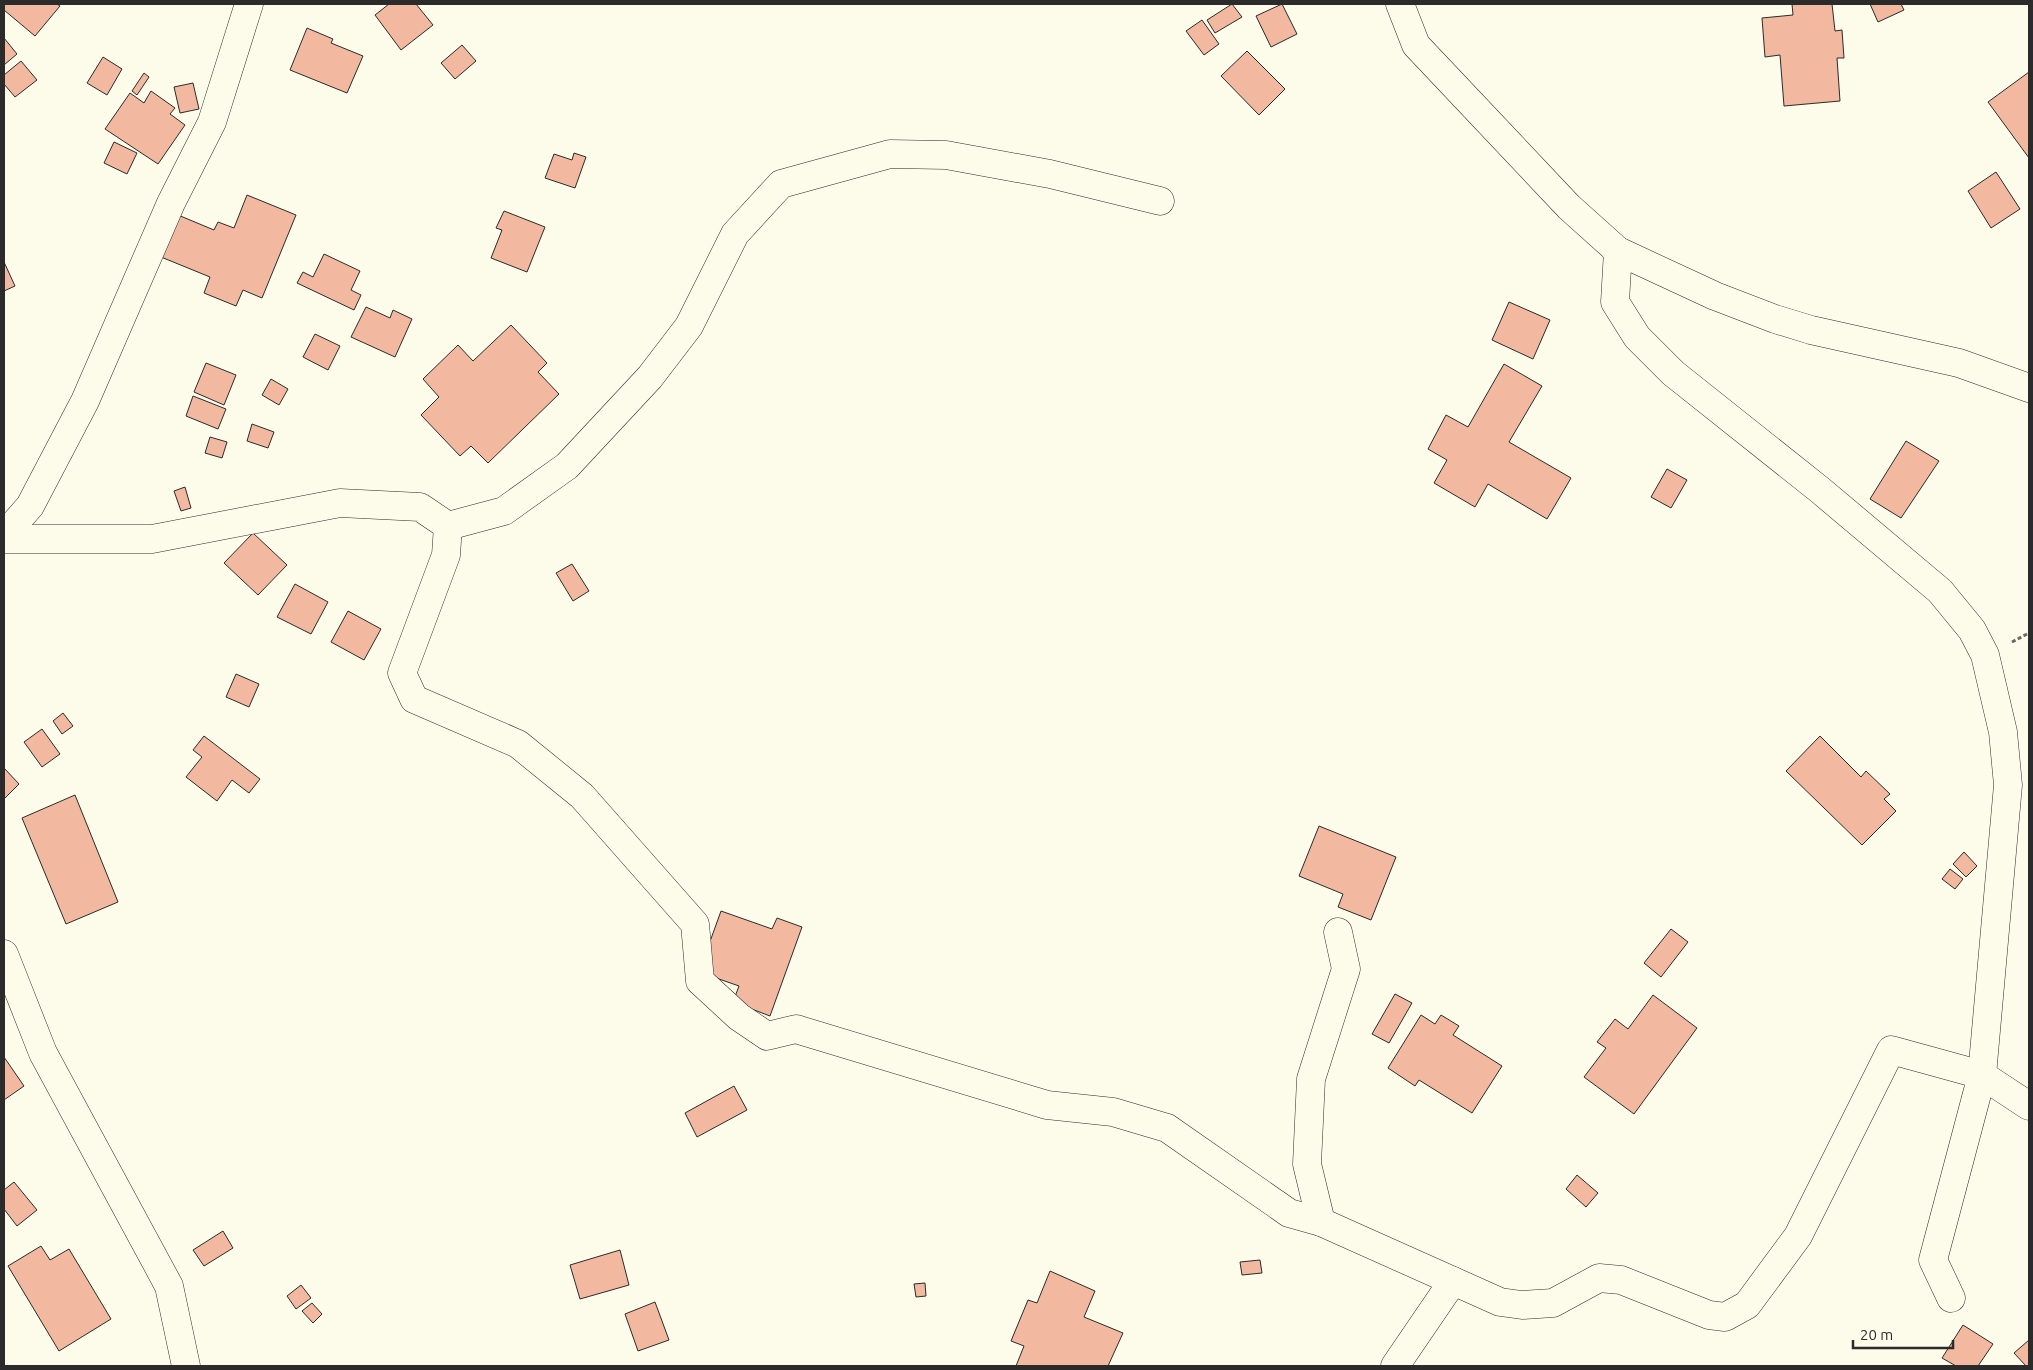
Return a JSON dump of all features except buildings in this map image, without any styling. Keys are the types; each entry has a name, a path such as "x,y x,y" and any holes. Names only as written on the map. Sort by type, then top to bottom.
{"street":[{"path":"4,531 15,523 30,506 85,401 171,203 212,122 249,4"},
{"path":"1400,4 1416,45 1422,52 1569,207 1618,251 1716,296 1775,319 1810,330 1959,363 2029,388"},
{"path":"448,526 504,511 567,466 656,370 689,326 735,234 781,184 890,154 946,155 1050,174 1160,201"},
{"path":"1618,251 1615,302 1637,337 1673,373 1820,490 1940,591 1972,630 1985,655 2003,732 2008,785 1982,1075 1933,1260 1951,1298"},
{"path":"4,538 152,539 340,503 420,506 448,526"},
{"path":"448,526 446,555 402,673 414,699 518,744 582,796 695,924 700,980 739,1018 767,1036 796,1029 1047,1105 1113,1112 1167,1128 1289,1213 1321,1222 1500,1302 1522,1305 1553,1302 1599,1278 1621,1280 1709,1315 1725,1317 1747,1305 1798,1236 1891,1050 1982,1075 2029,1106"},
{"path":"1321,1222 1307,1164 1311,1079 1346,970 1338,932"},
{"path":"4,954 43,1053 169,1286 186,1366"},
{"path":"1395,1366 1453,1281"}]}
